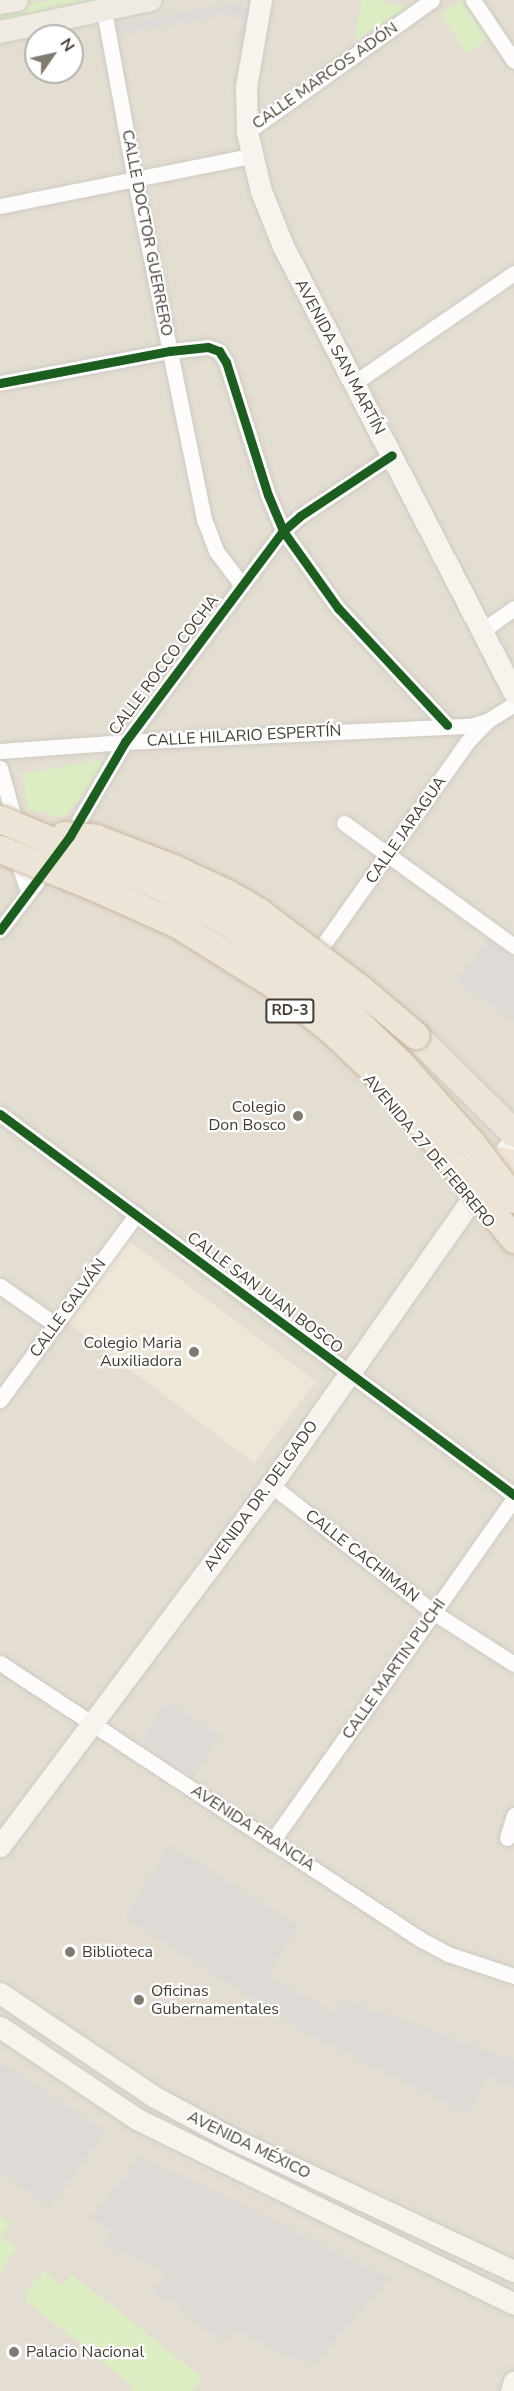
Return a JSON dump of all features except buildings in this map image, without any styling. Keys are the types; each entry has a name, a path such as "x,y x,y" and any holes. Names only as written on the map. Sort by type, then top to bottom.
{"highway":[{"name":"RD-3","path":"4,812 35,832 155,884 210,912 255,941 348,1013 400,1063 470,1141 514,1199"},
{"path":"35,832 96,838 173,868 225,892 259,912 353,983 415,1035 514,1134"},
{"name":"RD-3","path":"6,858 92,885 179,925 270,982 330,1029 407,1106 514,1239"}],"main road":[{"path":"0,3 17,0"},
{"path":"0,32 151,0"},
{"name":"AVENIDA SAN MARTÍN","path":"261,0 246,87 247,132 261,191 283,246 514,693"},
{"name":"RD-3","path":"4,812 152,868 219,901 308,966 395,1042 449,1100 510,1160"},
{"name":"AVENIDA 27 DE FEBRERO","path":"6,858 35,884 137,913 205,952 287,1009 357,1066 417,1132 514,1251"},
{"name":"AVENIDA DR. DELGADO","path":"0,1846 91,1722 272,1485 470,1199 510,1160"},
{"name":"AVENIDA MÉXICO","path":"0,1993 153,2096 233,2139 514,2271"},
{"name":"AVENIDA MÉXICO","path":"0,2027 137,2119 514,2304"},
{"path":"511,2391 514,2381"}],"street":[{"name":"CALLE MARCOS ADÓN","path":"247,132 432,0"},
{"path":"473,0 514,61"},
{"name":"CALLE DOCTOR GUERRERO","path":"104,11 135,180 204,519 216,552 242,585"},
{"path":"0,206 251,156"},
{"path":"354,383 514,273"},
{"path":"0,383 170,351 208,347 219,351 226,362 268,495 283,531 338,608 447,725"},
{"name":"CALLE ROCCO COCHA","path":"0,930 70,836 125,742 283,531 300,516 392,455"},
{"path":"483,630 514,608"},
{"name":"CALLE JARAGUA","path":"308,966 389,856 467,742 487,721 514,704"},
{"name":"CALLE HILARIO ESPERTÍN","path":"0,751 125,742 447,725 470,726 487,721"},
{"path":"0,768 6,858"},
{"path":"344,823 514,946"},
{"name":"CALLE SAN JUAN BOSCO","path":"0,1114 514,1497"},
{"name":"CALLE GALVÁN","path":"0,1400 136,1215"},
{"path":"0,1286 56,1325"},
{"name":"CALLE CACHIMAN","path":"272,1485 434,1612 514,1664"},
{"name":"CALLE MARTIN PUCHI","path":"273,1840 514,1497"},
{"name":"AVENIDA FRANCIA","path":"0,1663 273,1840 420,1939 448,1954 514,1976"},
{"path":"507,1838 514,1815"}],"shaded area":[{"path":"0,0 514,0 514,2391 0,2391"},
{"path":"241,2 253,16 250,51 236,48 242,21 232,13 117,36 114,24"},
{"path":"488,939 514,958 514,1022 457,981"},
{"name":"Colegio Maria Auxiliadora","path":"128,1240 316,1381 254,1463 67,1321"},
{"path":"167,1701 221,1736 195,1776 141,1741"},
{"path":"169,1845 299,1925 268,1975 334,2013 345,1999 514,2060 514,2090 488,2077 468,2114 309,2035 125,1918"},
{"path":"0,2062 106,2131 50,2208 0,2170"},
{"path":"141,2156 390,2278 315,2364 287,2358 239,2331 230,2334 224,2343 182,2312 174,2299 168,2306 153,2292 167,2272 103,2244 110,2231 91,2217"}],"green space":[{"path":"52,0 137,0 34,24 24,24 24,26 0,32 0,11"},
{"path":"361,0 374,0 407,7 355,41"},
{"path":"461,0 488,39 467,53 441,14"},
{"path":"100,760 107,770 64,817 28,810 22,774"},
{"path":"0,2216 10,2223 0,2237"},
{"path":"0,2237 17,2249 0,2272"},
{"path":"43,2271 62,2286 71,2274 202,2377 192,2391 133,2391 130,2389 132,2385 27,2302 25,2294"}],"cycle path":[{"path":"0,383 170,351 208,347 219,351 226,362 268,495 283,531 338,608 447,725"},
{"path":"0,930 70,836 125,742 283,531 300,516 392,455"},
{"path":"0,1114 514,1495"}],"place":[{"name":"Colegio Don Bosco","path":"298,1116"},
{"name":"Colegio Maria Auxiliadora","path":"194,1352"},
{"name":"Biblioteca","path":"70,1952"},
{"name":"Oficinas Gubernamentales","path":"139,2000"},
{"name":"Palacio Nacional","path":"14,2352"}]}
